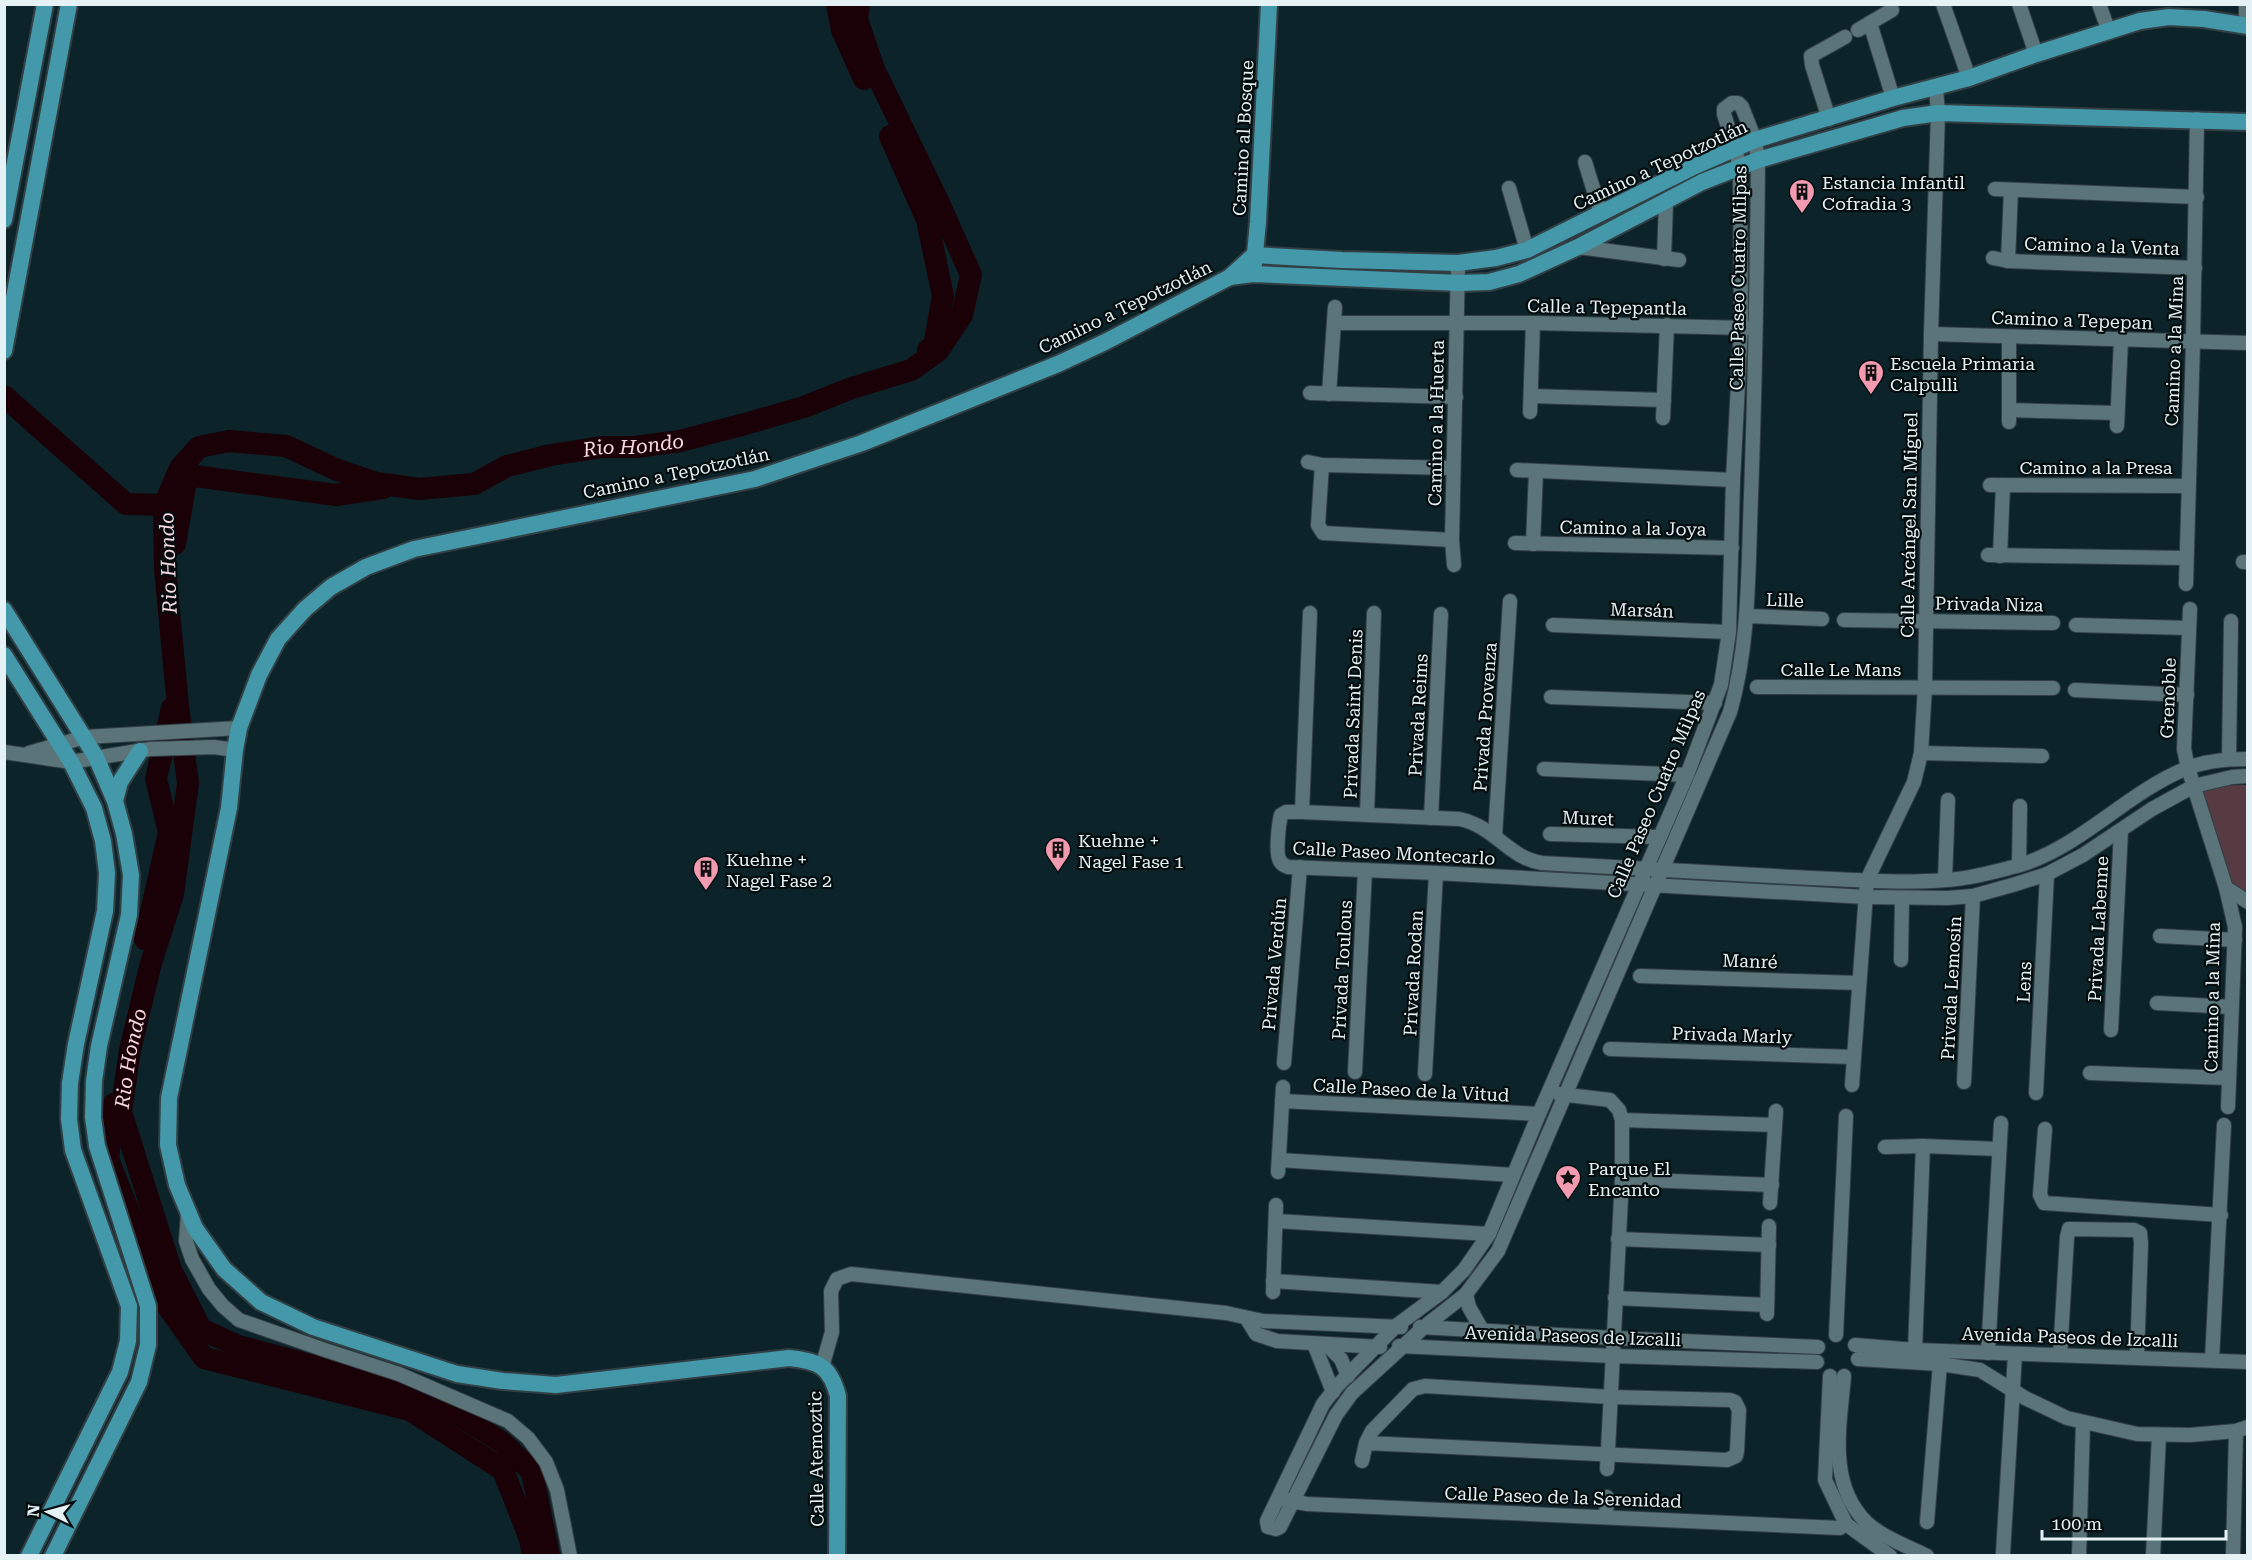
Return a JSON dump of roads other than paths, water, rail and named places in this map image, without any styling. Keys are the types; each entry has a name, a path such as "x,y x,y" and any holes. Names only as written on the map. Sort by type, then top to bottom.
{"main road":[{"path":"4,220 45,4"},
{"path":"4,351 69,4"},
{"name":"Camino al Bosque","path":"1253,274 1258,222 1269,4"},
{"name":"Camino a Tepotzotlán","path":"1230,277 1253,274 1459,283 1489,282 1519,274 1666,202 1738,158 1755,140 1893,98 1970,78 2168,11 2246,26"},
{"name":"Camino a Tepotzotlán","path":"822,1366 810,1360 789,1358 556,1384 503,1382 457,1374 313,1327 261,1302 224,1269 195,1228 177,1185 168,1145 169,1098 230,808 239,728 259,675 278,639 305,609 331,586 366,567 414,549 755,479 862,443 1058,364 1105,342 1230,277 1254,255 1458,263 1527,250 1691,168 1738,158 1758,160 1904,118 1938,113 2247,122"},
{"path":"24,115 47,120"},
{"path":"18,150 41,154"},
{"path":"4,610 96,757 115,801 131,874 129,915 99,1047 94,1081 93,1117 97,1146 148,1306 148,1345 139,1382 53,1556"},
{"path":"4,656 71,762 94,808 103,841 107,873 105,911 76,1044 70,1083 69,1119 73,1150 129,1306 128,1341 120,1372 29,1556"},
{"path":"115,801 120,782 145,750"},
{"name":"Calle Atemoztic","path":"822,1366 833,1378 838,1396 837,1556"}],"street":[{"path":"1943,4 1970,78"},
{"path":"2019,4 2036,54"},
{"path":"2099,4 2109,32"},
{"path":"2246,4 2246,26"},
{"path":"1858,30 1892,10"},
{"path":"1870,23 1893,98"},
{"path":"1829,119 1811,56 1845,37"},
{"name":"Calle Arcángel San Miguel","path":"1867,880 1914,783 1921,753 1938,113 1936,88"},
{"name":"Calle Paseo Cuatro Milpas","path":"1738,103 1742,107 1755,140 1758,160 1757,329 1748,577 1746,616 1737,687 1730,712 1498,1251 1466,1294 1402,1346 1352,1393 1336,1415 1280,1527 1268,1527 1267,1521 1323,1404 1396,1326 1442,1292 1472,1262 1489,1234 1687,775 1715,703 1721,685 1729,632 1733,480 1741,327 1738,158 1724,114 1724,109 1728,105 1738,103"},
{"name":"Camino a la Mina","path":"2186,584 2197,120"},
{"path":"1585,162 1601,214"},
{"path":"1509,188 1527,250"},
{"path":"1995,189 2196,197"},
{"name":"Camino a la Venta","path":"2008,261 2011,190"},
{"path":"1664,259 1666,202"},
{"path":"1578,247 1679,260"},
{"name":"Camino a la Venta","path":"1993,258 2008,261 2195,268"},
{"name":"Camino a la Huerta","path":"1454,565 1452,540 1458,263"},
{"path":"1329,394 1335,307"},
{"name":"Calle a Tepepantla","path":"1334,323 1533,323 1757,329"},
{"path":"1530,412 1533,323"},
{"path":"1663,418 1667,325"},
{"name":"Camino a Tepepan","path":"1931,334 2247,343"},
{"path":"2009,337 2009,416 2117,420 2121,340"},
{"path":"1311,393 1456,397"},
{"path":"1531,396 1664,400"},
{"path":"1452,540 1323,533 1318,525 1315,464 1453,468"},
{"path":"1517,470 1733,480"},
{"name":"Camino a la Joya","path":"1533,544 1536,471"},
{"name":"Camino a la Presa","path":"2186,558 1994,556 1996,485 2188,486"},
{"name":"Camino a la Joya","path":"1515,543 1732,548"},
{"path":"1731,576 1748,577"},
{"name":"Privada Provenza","path":"1495,836 1510,601"},
{"name":"Grenoble","path":"2190,609 2184,750 2187,768 2194,786"},
{"path":"1302,812 1310,613"},
{"name":"Privada Saint Denis","path":"1366,815 1374,613"},
{"name":"Privada Reims","path":"1431,818 1441,614"},
{"name":"Lille","path":"1746,616 1822,619"},
{"name":"Privada Niza","path":"1844,620 2053,623"},
{"path":"2229,759 2231,621"},
{"name":"Marsán","path":"1553,625 1729,632"},
{"path":"2076,626 2189,628"},
{"path":"1721,685 1737,687"},
{"name":"Calle Le Mans","path":"1757,687 2054,688"},
{"path":"2075,690 2187,695"},
{"path":"1551,697 1715,703"},
{"path":"24,754 85,737 239,728"},
{"path":"4,752 71,762 145,750 214,747 235,750"},
{"path":"1921,753 2042,756"},
{"name":"Calle Paseo Montecarlo","path":"2247,759 2229,759 2187,768 2135,797 2072,841 2039,858 1973,876 1945,880 1867,880 1645,870 1534,862 1522,857 1475,822 1302,812 1281,815 1278,858 1281,864 1288,867 1866,897 1973,896 2047,874 2083,855 2152,809 2194,786 2247,776"},
{"path":"1544,769 1687,775"},
{"name":"Camino a la Mina","path":"2194,786 2226,888 2235,927 2228,1107"},
{"path":"1945,880 1948,800"},
{"path":"2019,865 2020,806"},
{"name":"Privada Labenne","path":"2111,1030 2121,830"},
{"name":"Muret","path":"1550,834 1659,837"},
{"name":"Privada Verdún","path":"1284,1063 1300,867"},
{"name":"Privada Toulous","path":"1355,1072 1365,870"},
{"name":"Privada Rodan","path":"1425,1074 1436,873"},
{"name":"Lens","path":"2036,1093 2047,874"},
{"path":"1852,1085 1867,880"},
{"path":"2226,888 2247,902"},
{"name":"Privada Lemosín","path":"1964,1082 1973,896"},
{"path":"1901,960 1902,898"},
{"path":"2160,936 2235,940"},
{"name":"Manré","path":"1640,976 1858,983"},
{"path":"2157,1003 2232,1006"},
{"name":"Privada Marly","path":"1610,1049 1853,1057"},
{"path":"2090,1073 2228,1078"},
{"path":"1548,1093 1610,1100 1619,1110 1622,1120 1622,1179 1607,1462"},
{"name":"Calle Paseo de la Vitud","path":"1513,1175 1279,1166 1283,1094 1539,1114"},
{"path":"1770,1203 1776,1111"},
{"path":"1836,1335 1846,1116"},
{"path":"1622,1120 1775,1125"},
{"path":"1988,1353 2001,1123"},
{"path":"2212,1360 2224,1125"},
{"path":"2044,1129 2040,1195 2044,1203 2221,1215"},
{"path":"1915,1350 1923,1146"},
{"path":"1886,1147 1999,1149"},
{"path":"1622,1179 1772,1185"},
{"path":"1276,1205 1273,1287 1442,1292"},
{"path":"188,1213 186,1241 192,1259 209,1289 239,1320 399,1374 508,1422 528,1438 546,1462 557,1490 570,1556"},
{"path":"1276,1221 1489,1234"},
{"path":"1615,1298 1767,1310 1769,1226"},
{"path":"2060,1354 2069,1229 2134,1230 2140,1233 2137,1357"},
{"path":"1618,1239 1768,1245"},
{"name":"Avenida Paseos de Izcalli","path":"822,1366 832,1332 831,1291 837,1279 851,1274 1226,1313 1247,1319 1818,1347"},
{"path":"1466,1294 1469,1307 1482,1330"},
{"name":"Avenida Paseos de Izcalli","path":"1247,1319 1256,1334 1263,1338 1321,1345 1817,1362"},
{"path":"1836,1335 1846,1337 1856,1352 1853,1369 1837,1376 1821,1370 1817,1362 1818,1347 1823,1341 1836,1335"},
{"path":"1321,1345 1341,1359 1348,1376"},
{"path":"1321,1345 1333,1392"},
{"name":"Avenida Paseos de Izcalli","path":"1856,1352 1915,1350 2247,1362"},
{"name":"Avenida Paseos de Izcalli","path":"1856,1352 1980,1370 2012,1390 2067,1418 2120,1431 2159,1436 2242,1429"},
{"path":"2002,1553 2015,1354"},
{"path":"1927,1522 1940,1364"},
{"path":"1837,1376 1825,1480 1846,1524 1890,1556"},
{"path":"1837,1376 1838,1456 1841,1477 1850,1499 1866,1522 1890,1538 1927,1556"},
{"path":"1362,1461 1366,1443 1372,1431 1413,1389 1425,1386 1735,1402 1739,1410 1736,1456 1727,1460 1607,1462 1366,1443"},
{"path":"2079,1556 2083,1423"},
{"path":"2233,1556 2242,1429"},
{"path":"2153,1556 2159,1436"},
{"path":"1606,1516 1607,1497"},
{"name":"Calle Paseo de la Serenidad","path":"1278,1498 1307,1504 1840,1528 1846,1524"}],"waterway":[{"path":"837,4 842,30 864,79"},
{"name":"Rio Hondo","path":"549,1556 532,1472 503,1443 449,1409 382,1384 238,1346 201,1329 171,1270 121,1112 130,1050 151,963 173,894 188,783 165,569 164,505 180,468 199,447 229,441 286,446 335,469 376,483 419,489 474,484 507,466 551,455 602,447 635,447 680,441 745,424 804,407 849,389 911,370 938,351 962,315 971,275 874,69 857,19 859,4"},
{"path":"890,136 927,220 943,296 934,346 928,350"},
{"path":"4,396 126,504 164,505"},
{"path":"175,544 187,475 336,495 383,488"},
{"path":"145,939 169,832 156,779 172,708"},
{"path":"114,1104 108,1159 166,1304 204,1358 410,1410 503,1470 530,1539 533,1556"}],"place":[{"name":"Estancia Infantil Cofradia 3","path":"1802,215"},
{"name":"Escuela Primaria Calpulli","path":"1871,396"},
{"name":"Kuehne + Nagel Fase 1","path":"1058,873"},
{"name":"Kuehne + Nagel Fase 2","path":"706,892"},
{"name":"Parque El Encanto","path":"1568,1201"}]}
